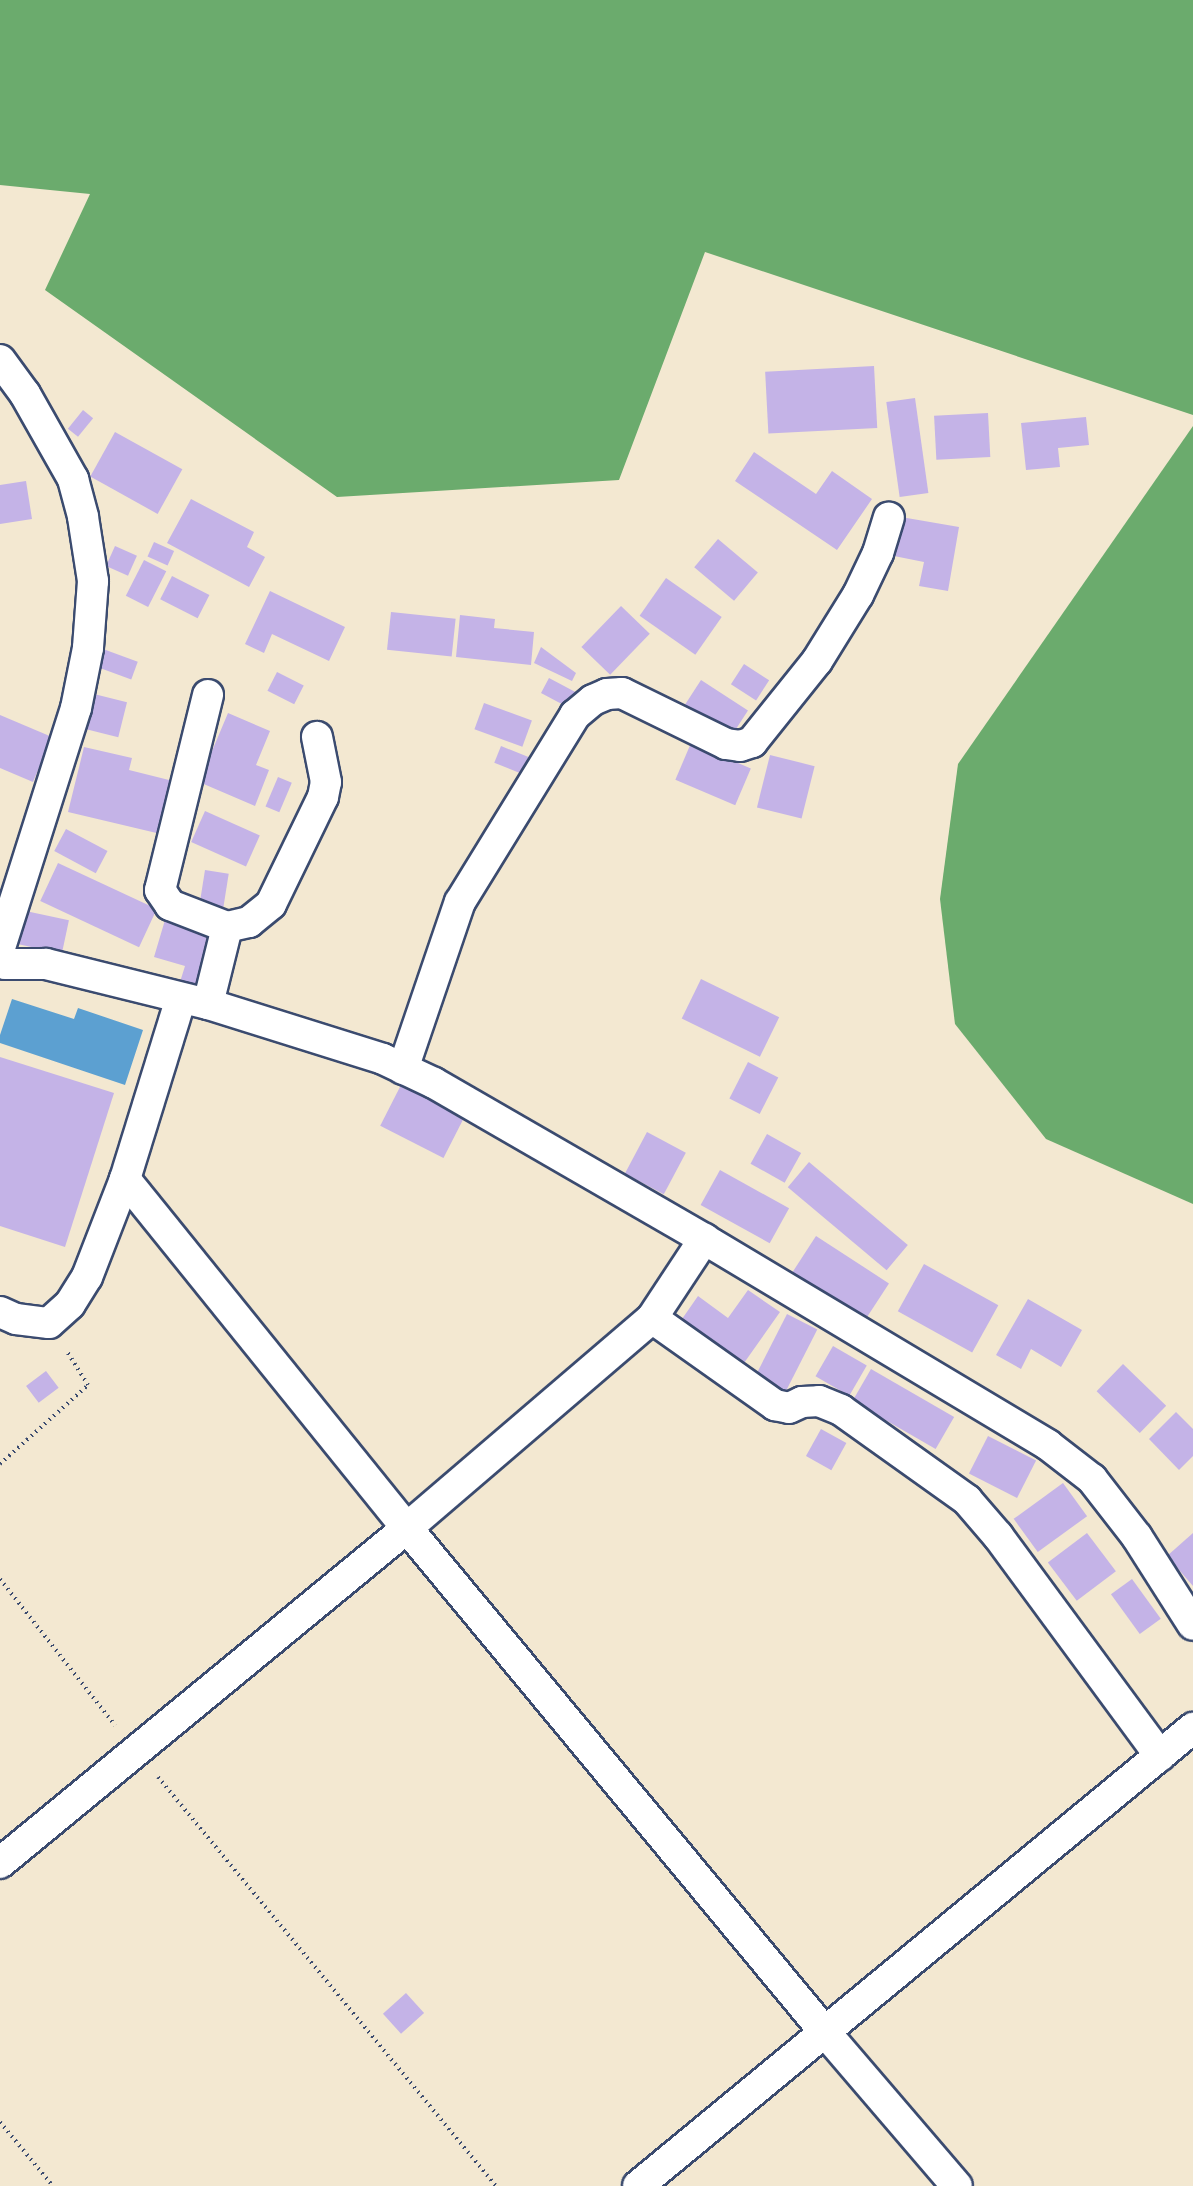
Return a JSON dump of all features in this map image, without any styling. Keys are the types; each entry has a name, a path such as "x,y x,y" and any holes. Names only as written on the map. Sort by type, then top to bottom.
{"street":[{"path":"0,360 25,394 73,479 83,517 93,581 88,648 76,708 0,948"},
{"path":"403,1069 460,902 575,715 592,700 607,694 622,693 726,744 740,746 752,742 817,661 858,595 879,553 889,518"},
{"path":"208,695 160,890 170,905 227,927 249,922 271,904 323,797 326,782 317,737"},
{"path":"0,1312 16,1319 50,1323 70,1304 87,1277 195,1001 227,927"},
{"path":"0,960 5,964 46,964 195,1001 383,1059 434,1083 704,1239 1048,1445 1092,1479 1137,1537 1193,1625"},
{"path":"125,1179 407,1528 824,2031 957,2186"},
{"path":"0,1863 407,1528 652,1318 704,1239"},
{"path":"652,1318 775,1405 789,1408 802,1402 819,1401 841,1410 967,1500 998,1536 1160,1756"},
{"path":"638,2186 1193,1728"}],"path":[{"path":"0,1464 88,1385 50,1323"},
{"path":"0,1579 135,1750 496,2186"},
{"path":"0,2122 53,2186"}],"green space":[{"path":"0,0 1193,0 1193,415 705,252 619,480 337,497 45,290 90,194 0,185"},
{"path":"1193,426 1193,1204 1046,1139 955,1024 940,899 958,764"}],"water":[{"path":"12,999 74,1019 78,1008 143,1030 125,1085 0,1043 0,1035"}],"building":[{"path":"874,366 877,428 768,434 765,372"},
{"path":"915,398 928,493 900,497 886,402"},
{"path":"83,410 93,418 78,437 68,429"},
{"path":"988,413 990,457 936,460 934,416"},
{"path":"1086,417 1089,445 1058,448 1060,467 1026,470 1021,423"},
{"path":"115,432 182,469 158,514 90,477"},
{"path":"754,452 816,494 832,471 872,499 837,550 735,481"},
{"path":"26,481 32,519 0,524 0,485"},
{"path":"191,499 254,532 247,547 265,557 249,587 167,543"},
{"path":"901,517 959,527 948,591 919,586 924,562 894,556"},
{"path":"718,539 758,572 734,601 694,567"},
{"path":"154,542 174,551 168,566 147,557"},
{"path":"115,546 137,556 128,576 106,566"},
{"path":"144,560 166,571 148,607 126,596"},
{"path":"172,576 209,595 198,618 160,599"},
{"path":"666,578 722,617 695,655 640,616"},
{"path":"270,591 345,627 329,661 272,634 264,653 245,644"},
{"path":"621,606 650,634 610,675 581,647"},
{"path":"391,612 456,619 452,657 387,650"},
{"path":"460,615 495,619 494,628 534,632 531,665 456,657"},
{"path":"541,647 576,673 572,681 534,663"},
{"path":"103,649 138,662 131,680 97,667"},
{"path":"744,664 769,680 756,700 731,684"},
{"path":"277,672 304,686 294,704 267,691"},
{"path":"549,678 584,697 576,712 541,693"},
{"path":"701,680 748,710 730,738 683,708"},
{"path":"94,694 127,702 118,737 85,729"},
{"path":"484,703 532,720 522,747 474,729"},
{"path":"228,713 270,731 256,765 269,770 255,806 199,782"},
{"path":"0,715 52,737 33,782 0,768"},
{"path":"691,743 751,768 735,805 675,780"},
{"path":"501,746 533,759 527,776 494,763"},
{"path":"84,747 132,758 129,770 177,782 165,835 68,812"},
{"path":"770,755 815,766 802,819 757,807"},
{"path":"278,777 292,783 279,812 265,806"},
{"path":"205,811 260,835 246,866 191,842"},
{"path":"66,829 107,851 96,873 54,851"},
{"path":"58,863 157,909 139,947 40,901"},
{"path":"205,870 229,874 223,909 199,906"},
{"path":"21,910 69,920 62,953 14,943"},
{"path":"165,920 216,935 200,988 180,982 185,966 154,957"},
{"path":"701,979 779,1017 760,1057 682,1019"},
{"path":"0,1057 114,1093 65,1247 0,1226"},
{"path":"748,1062 778,1077 760,1114 729,1099"},
{"path":"402,1083 465,1115 443,1158 380,1126"},
{"path":"647,1132 686,1153 664,1194 625,1173"},
{"path":"767,1134 801,1153 785,1183 751,1164"},
{"path":"809,1162 908,1245 887,1270 788,1187"},
{"path":"720,1170 789,1208 770,1243 701,1205"},
{"path":"816,1236 889,1283 864,1321 791,1274"},
{"path":"924,1264 998,1305 972,1352 898,1311"},
{"path":"748,1290 780,1312 744,1363 682,1319 698,1296 728,1318"},
{"path":"1028,1299 1082,1330 1061,1367 1031,1349 1021,1369 996,1355"},
{"path":"787,1314 817,1329 786,1391 756,1375"},
{"path":"833,1346 867,1366 849,1396 816,1376"},
{"path":"1123,1364 1166,1406 1140,1433 1097,1391"},
{"path":"871,1369 954,1417 936,1449 852,1401"},
{"path":"46,1371 59,1388 39,1403 26,1386"},
{"path":"1176,1412 1193,1429 1193,1456 1179,1470 1149,1439"},
{"path":"821,1429 846,1443 831,1470 806,1456"},
{"path":"988,1436 1036,1461 1017,1498 969,1473"},
{"path":"1063,1483 1087,1516 1038,1552 1014,1519"},
{"path":"1087,1533 1116,1571 1077,1601 1048,1562"},
{"path":"1193,1533 1193,1586 1167,1556"},
{"path":"1132,1579 1161,1619 1140,1634 1111,1594"},
{"path":"406,1993 424,2013 401,2034 383,2014"}]}
